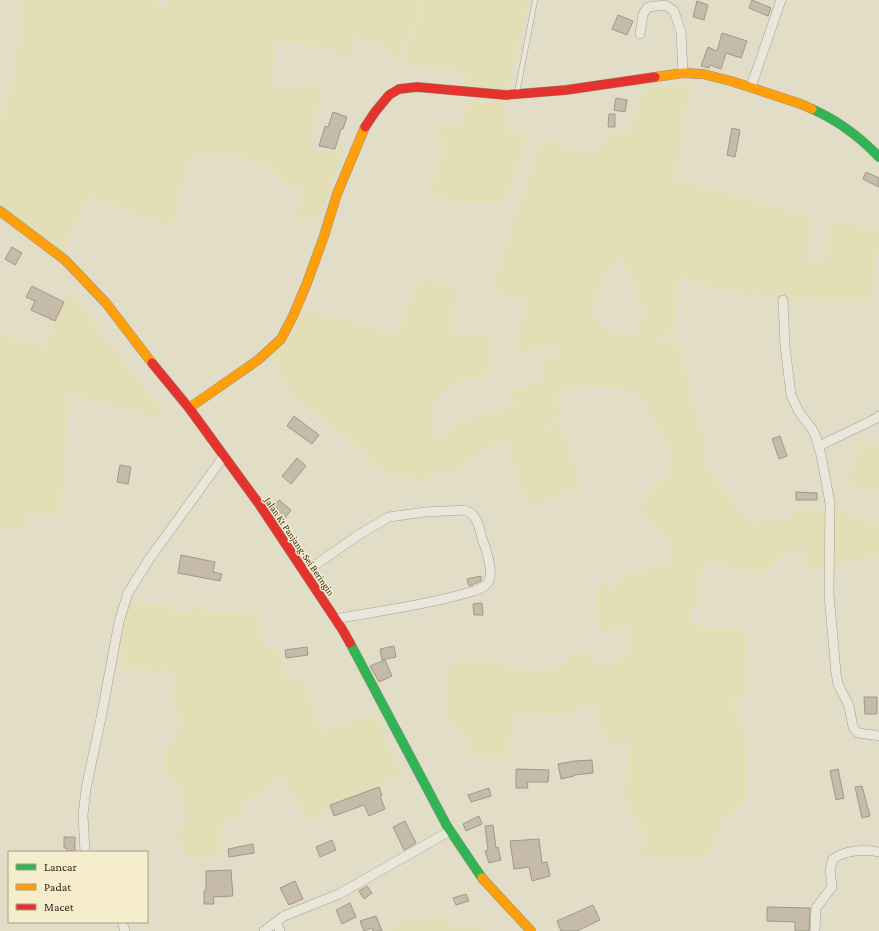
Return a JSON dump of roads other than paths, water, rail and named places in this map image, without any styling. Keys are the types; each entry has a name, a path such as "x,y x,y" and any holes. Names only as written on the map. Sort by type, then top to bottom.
{"street":[{"path":"751,87 781,0"},
{"path":"640,34 644,14 648,7 665,5 674,11 682,32 683,74"},
{"path":"188,408 258,360 282,340 307,283 337,194 363,130 389,95 399,89 417,87 480,94 506,95 566,90 683,74 703,74 751,87 801,104 828,116 845,126 866,142 879,157"},
{"name":"Jalan Kt Panjang-Sei Beringin","path":"0,211 65,260 85,280 106,303 224,456 259,504 335,619 450,831 481,877 531,931"},
{"path":"782,300 785,346 791,395 799,412 812,429 819,446 830,509 829,594 838,684 845,695 855,730 858,733 879,736"},
{"path":"819,446 879,416"},
{"path":"85,851 83,815 86,789 119,622 128,593 150,558 224,456"},
{"path":"305,572 360,534 389,517 425,512 464,510 470,511 477,520 490,562 490,576 486,585 476,590 434,602 335,619"},
{"path":"264,931 290,913 339,894 450,831"},
{"path":"815,931 816,908 832,887 830,869 833,859 839,855 855,851 879,852"},
{"path":"276,922 280,931"}],"lane":[{"path":"516,94 536,0"}]}
